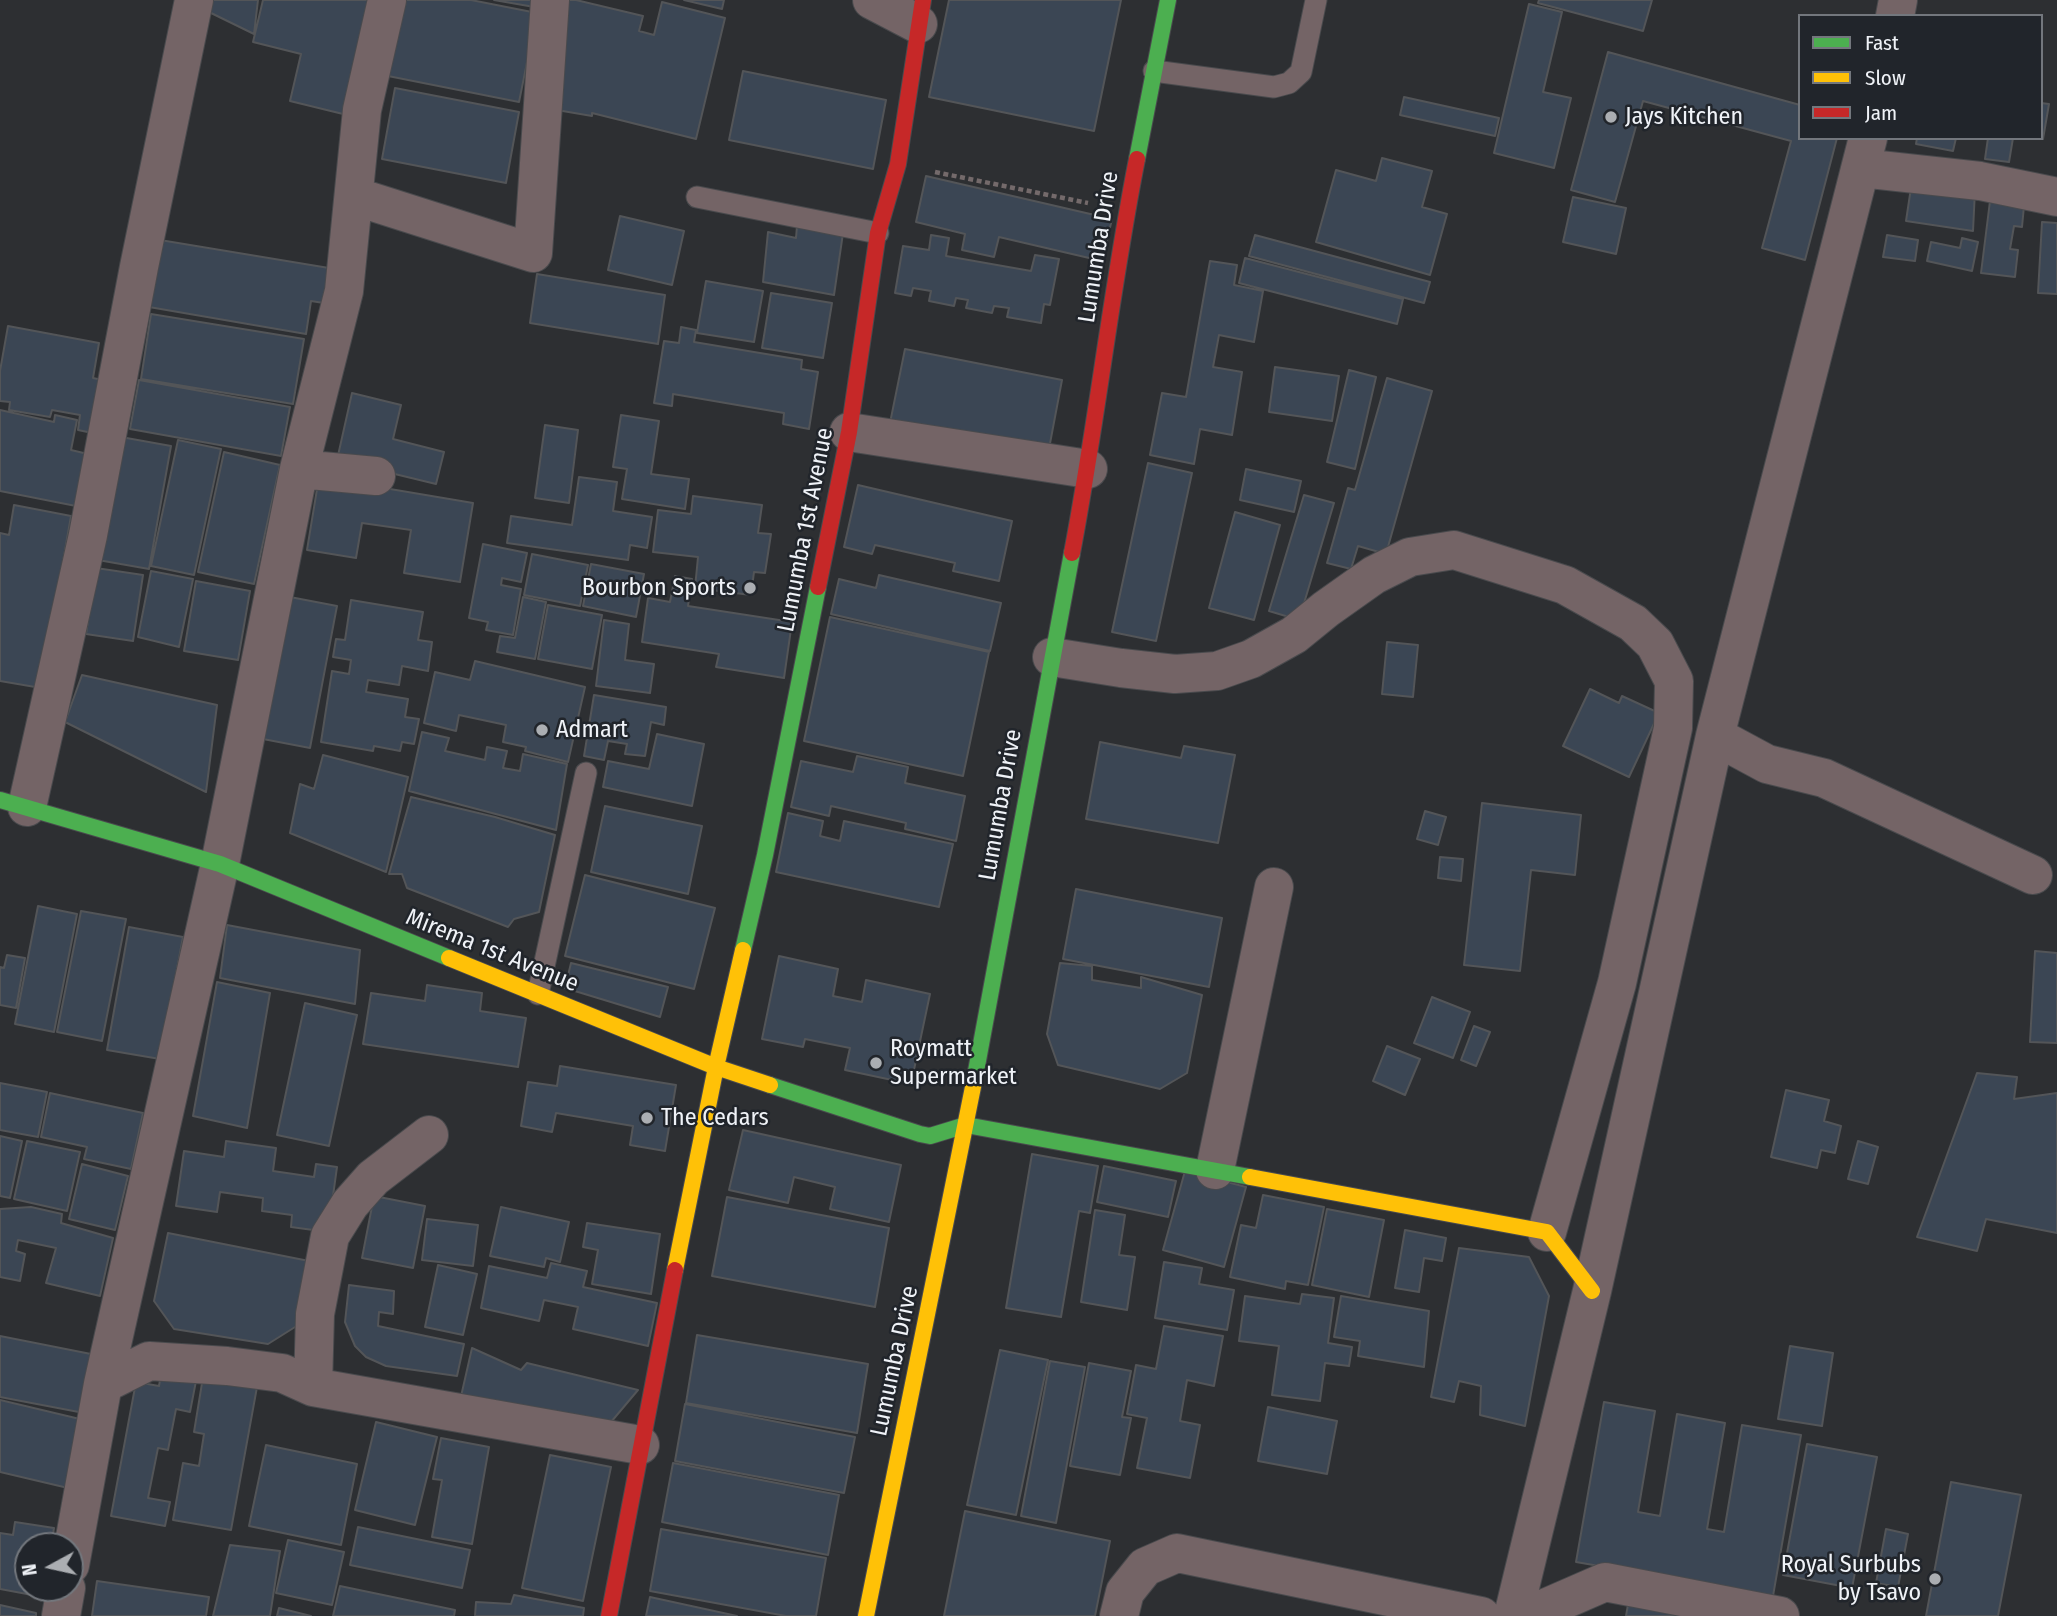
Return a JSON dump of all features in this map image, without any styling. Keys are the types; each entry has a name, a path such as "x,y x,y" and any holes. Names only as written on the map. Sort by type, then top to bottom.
{"street":[{"path":"14,804 88,535 194,0"},
{"path":"76,1532 103,1384 220,864 299,469 344,291 362,110 387,0"},
{"path":"354,196 533,253 550,0"},
{"path":"872,0 921,12"},
{"name":"Lumumba Drive","path":"866,1616 966,1125 1088,469 1127,210 1168,0"},
{"name":"Lumumba 1st Avenue","path":"609,1616 640,1444 716,1067 765,855 849,432 878,233 898,164 921,12"},
{"path":"1513,1616 1592,1291 1715,736 1865,153 2057,197"},
{"path":"849,432 1088,469"},
{"path":"299,469 376,476"},
{"path":"1052,657 1175,674 1217,671 1251,659 1294,635 1374,575 1410,557 1454,550 1565,585 1633,623 1655,644 1674,681 1673,728 1617,983 1547,1232"},
{"path":"1715,736 1766,764 1824,778 2033,875"},
{"name":"Mirema 1st Avenue","path":"14,804 220,864 716,1067 920,1135 930,1136 966,1125"},
{"path":"1215,1170 1274,887"},
{"path":"966,1125 1547,1232 1592,1291"},
{"path":"313,1387 315,1314 330,1236 349,1204 373,1178 429,1135"},
{"path":"103,1384 149,1361 227,1366 282,1373 313,1387 640,1444"},
{"path":"1119,1616 1125,1592 1145,1567 1177,1553 1481,1616"},
{"path":"1527,1616 1605,1582 1780,1616"}],"lane":[{"path":"1154,71 1274,87 1289,83 1301,72 1316,0"},
{"path":"697,197 878,233"},
{"path":"538,994 586,773"}],"path":[{"path":"898,164 1127,210"}],"building":[{"path":"211,0 258,0 254,34 209,12"},
{"path":"263,0 370,0 343,114 290,101 301,54 253,42"},
{"path":"403,0 471,0 537,13 519,102 388,76"},
{"path":"494,0 541,0 540,8"},
{"path":"561,0 576,0 643,16 639,31 654,35 662,2 725,18 696,139 592,113 592,116 545,108"},
{"path":"684,0 724,0 722,9"},
{"path":"949,0 1121,0 1094,131 929,97"},
{"path":"1539,0 1652,0 1643,31 1538,3"},
{"path":"1529,4 1562,12 1543,92 1571,98 1554,168 1494,153"},
{"path":"1608,52 1798,104 1798,140 1836,140 1805,260 1762,248 1791,141 1643,101 1615,202 1571,190"},
{"path":"743,71 886,100 873,169 729,140"},
{"path":"395,88 519,112 506,183 382,159"},
{"path":"1404,97 1499,118 1495,136 1400,115"},
{"path":"2043,103 2049,104 2043,139"},
{"path":"1917,140 1956,140 1953,151 1916,144"},
{"path":"1988,140 2013,140 2009,162 1985,159"},
{"path":"1382,158 1432,171 1422,207 1447,214 1430,275 1316,242 1336,170 1376,181"},
{"path":"926,176 1112,219 1102,261 999,237 994,257 962,250 965,234 916,222"},
{"path":"1912,181 1975,190 1973,231 1906,221"},
{"path":"1573,197 1626,208 1616,254 1563,242"},
{"path":"1990,201 2024,206 2022,227 2014,226 2010,249 2018,250 2015,277 1981,273"},
{"path":"620,216 684,231 672,285 608,270"},
{"path":"2042,222 2057,223 2057,294 2038,293"},
{"path":"797,226 843,233 834,295 763,282 768,232 796,238"},
{"path":"931,235 949,238 946,256 1031,271 1035,255 1059,259 1050,305 1044,304 1041,323 1007,317 1009,308 994,306 992,313 966,308 968,300 956,298 954,306 929,301 931,291 913,288 911,296 895,293 903,246 929,250"},
{"path":"1255,235 1430,282 1424,303 1249,256"},
{"path":"1887,235 1918,240 1915,261 1883,257"},
{"path":"1962,238 1978,242 1972,271 1927,261 1931,242 1960,248"},
{"path":"160,240 341,270 336,305 311,301 306,334 149,307"},
{"path":"1245,258 1403,299 1397,324 1239,283"},
{"path":"1210,261 1237,265 1234,285 1263,291 1254,342 1219,335 1213,367 1242,372 1232,435 1200,429 1194,464 1150,455 1162,393 1186,397"},
{"path":"537,274 665,295 658,344 530,323"},
{"path":"706,281 763,291 754,342 697,333"},
{"path":"771,293 832,303 823,358 762,348"},
{"path":"151,314 304,339 293,404 141,379"},
{"path":"8,326 99,343 93,378 107,381 97,434 78,430 80,415 52,410 50,417 9,410 10,402 0,401 0,371"},
{"path":"681,327 696,330 694,342 802,360 801,369 818,372 809,429 783,424 784,413 673,394 672,406 654,403 664,341 679,343"},
{"path":"905,349 1062,380 1048,454 890,423"},
{"path":"1275,367 1339,376 1332,421 1269,412"},
{"path":"1349,370 1376,377 1355,469 1327,462"},
{"path":"1387,378 1432,391 1386,554 1358,546 1351,569 1327,563 1348,488 1355,490"},
{"path":"139,380 290,407 281,456 130,429"},
{"path":"352,393 401,405 393,439 444,452 436,484 337,460"},
{"path":"0,410 54,422 55,415 77,420 71,450 92,455 81,507 0,491"},
{"path":"621,415 659,421 651,474 689,479 685,509 622,499 627,469 613,467"},
{"path":"545,425 578,430 569,503 535,498"},
{"path":"121,437 171,446 149,569 98,560"},
{"path":"178,440 221,449 194,575 151,566"},
{"path":"224,452 280,465 254,584 198,572"},
{"path":"1148,463 1192,473 1156,641 1112,632"},
{"path":"1246,469 1301,481 1294,512 1240,500"},
{"path":"319,477 473,503 460,582 404,573 411,530 362,523 356,558 307,550"},
{"path":"579,477 617,482 613,511 652,517 647,548 630,545 628,560 507,543 511,516 572,525"},
{"path":"858,485 1012,521 999,581 953,571 955,563 875,545 872,554 844,547"},
{"path":"1304,495 1334,503 1299,620 1269,611"},
{"path":"693,496 762,505 758,533 771,534 765,573 754,572 751,595 695,588 698,557 653,552 658,510 691,514"},
{"path":"14,505 71,516 41,688 0,681 0,533 9,535"},
{"path":"1235,512 1280,525 1254,620 1209,608"},
{"path":"483,544 527,553 521,582 502,578 501,585 521,589 513,635 486,630 488,622 469,618"},
{"path":"532,554 588,565 580,606 524,595"},
{"path":"591,564 644,574 636,617 583,606"},
{"path":"96,568 143,575 133,641 86,634"},
{"path":"151,571 193,579 179,647 138,637"},
{"path":"879,575 1001,603 990,651 831,614 839,579 876,588"},
{"path":"675,576 692,579 688,606 792,622 784,678 716,667 719,654 642,642 648,598 670,602"},
{"path":"196,581 250,591 238,660 184,651"},
{"path":"290,597 337,606 310,748 263,739"},
{"path":"523,597 546,602 535,659 497,652 500,636 515,638"},
{"path":"351,600 423,612 418,640 432,642 428,671 402,666 399,685 368,680 366,692 408,699 405,717 419,719 414,744 402,742 400,751 374,746 373,751 321,742 332,671 349,674 351,660 333,657 336,639 345,640"},
{"path":"548,605 602,615 592,669 538,659"},
{"path":"830,617 989,652 963,776 804,741"},
{"path":"604,620 629,624 625,660 654,664 650,693 596,686"},
{"path":"1387,642 1418,645 1413,697 1382,694"},
{"path":"475,661 585,687 568,762 525,751 526,747 503,742 506,725 459,715 456,731 424,723 435,672 470,680"},
{"path":"82,675 217,705 206,792 65,722"},
{"path":"1590,689 1619,703 1622,696 1659,713 1629,777 1563,746"},
{"path":"594,695 666,707 664,725 651,722 645,756 625,754 627,744 608,741 604,760 584,756"},
{"path":"422,732 449,738 445,751 485,760 487,747 507,751 503,768 520,771 523,754 567,764 556,830 409,791"},
{"path":"657,734 704,744 692,806 603,787 608,761 649,769"},
{"path":"1100,742 1181,758 1184,746 1235,755 1218,843 1086,819"},
{"path":"323,755 408,777 386,872 290,833 300,784 314,789"},
{"path":"857,756 908,767 905,783 965,796 956,841 905,829 906,823 831,806 829,816 791,807 801,761 853,772"},
{"path":"411,797 555,835 539,912 514,919 508,927 407,888 402,874 389,874"},
{"path":"1482,803 1581,815 1575,875 1531,870 1520,971 1464,965"},
{"path":"605,806 702,826 688,894 591,872"},
{"path":"1425,811 1446,817 1438,845 1417,839"},
{"path":"788,813 823,821 820,836 840,841 844,821 953,844 939,907 776,872"},
{"path":"1440,857 1463,859 1461,881 1438,878"},
{"path":"585,875 715,908 694,989 565,956"},
{"path":"1076,889 1222,918 1209,987 1063,959"},
{"path":"38,906 77,914 54,1032 15,1024"},
{"path":"81,911 126,919 102,1041 57,1032"},
{"path":"227,925 360,950 355,1004 220,978"},
{"path":"129,927 183,937 160,1059 107,1050"},
{"path":"2035,951 2057,953 2057,1043 2030,1042"},
{"path":"7,955 25,958 16,1008 0,1005 0,967 4,968"},
{"path":"779,956 838,969 833,996 862,1002 866,980 930,994 911,1084 845,1070 850,1048 805,1039 803,1047 762,1039"},
{"path":"571,963 668,987 660,1017 565,988"},
{"path":"1060,963 1092,966 1092,980 1141,988 1141,977 1202,995 1187,1073 1160,1089 1058,1065 1047,1034"},
{"path":"217,982 270,993 247,1128 193,1116"},
{"path":"427,985 482,993 480,1011 526,1018 518,1067 363,1044 371,993 425,1001"},
{"path":"1432,997 1470,1012 1453,1058 1414,1043"},
{"path":"305,1003 357,1015 329,1146 277,1135"},
{"path":"1474,1026 1490,1032 1476,1066 1461,1060"},
{"path":"1387,1046 1420,1059 1405,1095 1373,1081"},
{"path":"560,1066 676,1085 665,1151 630,1145 633,1126 556,1113 552,1132 521,1126 528,1082 557,1086"},
{"path":"1977,1073 2017,1077 2014,1099 2057,1093 2057,1233 1986,1219 1977,1251 1917,1237"},
{"path":"0,1083 47,1092 38,1137 0,1130"},
{"path":"1786,1090 1829,1100 1824,1121 1841,1126 1835,1153 1821,1150 1817,1168 1771,1157"},
{"path":"50,1093 143,1113 131,1169 84,1159 87,1147 41,1137"},
{"path":"743,1130 901,1165 889,1222 830,1209 835,1187 794,1177 788,1203 729,1190"},
{"path":"0,1136 22,1141 10,1198 0,1196"},
{"path":"27,1141 80,1152 67,1211 14,1199"},
{"path":"226,1141 276,1148 273,1171 314,1177 316,1164 337,1167 328,1232 291,1227 292,1215 262,1211 263,1198 220,1192 217,1212 176,1206 184,1151 224,1157"},
{"path":"1858,1141 1878,1147 1868,1184 1848,1179"},
{"path":"1032,1154 1098,1166 1090,1213 1079,1211 1061,1317 1006,1308"},
{"path":"82,1164 128,1176 115,1230 69,1219"},
{"path":"1104,1166 1176,1181 1168,1217 1097,1202"},
{"path":"1185,1171 1246,1187 1224,1267 1163,1250"},
{"path":"1263,1195 1324,1207 1308,1285 1286,1281 1285,1289 1230,1277 1241,1225 1256,1228"},
{"path":"374,1196 425,1206 413,1268 362,1258"},
{"path":"727,1197 889,1228 875,1307 712,1276"},
{"path":"31,1207 62,1214 61,1223 113,1238 100,1296 46,1283 56,1248 18,1240 16,1251 25,1254 20,1281 0,1277 0,1209"},
{"path":"501,1207 569,1222 560,1262 546,1258 544,1267 490,1256"},
{"path":"1327,1209 1384,1220 1369,1297 1312,1285"},
{"path":"1095,1210 1125,1215 1119,1255 1135,1257 1127,1310 1081,1302"},
{"path":"427,1219 478,1225 473,1266 422,1260"},
{"path":"587,1223 660,1234 651,1294 592,1284 598,1250 583,1247"},
{"path":"1405,1230 1446,1238 1442,1261 1424,1258 1419,1292 1395,1288"},
{"path":"168,1233 309,1261 303,1322 268,1344 174,1329 154,1301"},
{"path":"1459,1248 1529,1257 1549,1296 1525,1426 1480,1415 1481,1386 1459,1381 1454,1402 1431,1397"},
{"path":"1164,1262 1202,1268 1199,1284 1234,1290 1227,1330 1155,1318"},
{"path":"551,1263 587,1271 583,1287 657,1303 648,1346 573,1329 578,1307 544,1300 539,1321 481,1308 489,1266 547,1278"},
{"path":"438,1265 477,1274 463,1335 425,1327"},
{"path":"349,1285 394,1291 393,1314 379,1312 378,1326 464,1344 457,1376 386,1366 366,1357 355,1346 345,1322"},
{"path":"1302,1294 1334,1298 1328,1343 1352,1347 1349,1366 1325,1363 1320,1401 1272,1395 1279,1346 1239,1341 1245,1296 1300,1304"},
{"path":"1341,1296 1429,1311 1424,1367 1358,1356 1360,1341 1334,1337"},
{"path":"1164,1326 1223,1336 1214,1386 1187,1380 1180,1421 1200,1425 1190,1478 1137,1468 1147,1418 1127,1414 1136,1365 1156,1369"},
{"path":"697,1335 868,1364 857,1433 686,1403"},
{"path":"0,1336 96,1355 84,1413 0,1397"},
{"path":"1790,1346 1833,1353 1822,1426 1778,1419"},
{"path":"472,1348 521,1370 527,1363 638,1390 595,1441 457,1414"},
{"path":"1000,1350 1048,1360 1016,1515 967,1505"},
{"path":"1050,1361 1085,1367 1056,1523 1021,1516"},
{"path":"1089,1363 1131,1371 1122,1417 1131,1418 1120,1475 1070,1466"},
{"path":"161,1374 196,1381 190,1412 176,1409 168,1450 158,1448 148,1498 170,1502 165,1526 111,1516 136,1382 159,1386"},
{"path":"203,1377 257,1387 231,1530 173,1520 183,1463 199,1466 204,1434 194,1432"},
{"path":"0,1400 84,1420 68,1488 0,1472"},
{"path":"1604,1402 1655,1411 1638,1512 1660,1516 1677,1414 1725,1423 1707,1529 1724,1532 1742,1425 1801,1435 1773,1596 1576,1562"},
{"path":"685,1404 855,1437 844,1493 675,1461"},
{"path":"1268,1407 1337,1421 1327,1474 1258,1461"},
{"path":"376,1422 437,1437 415,1525 355,1510"},
{"path":"441,1438 489,1447 472,1544 432,1537 442,1480 433,1479"},
{"path":"1807,1444 1877,1457 1852,1588 1783,1575"},
{"path":"266,1445 357,1464 341,1545 249,1526"},
{"path":"550,1455 611,1467 583,1601 522,1588"},
{"path":"673,1463 839,1495 828,1555 662,1522"},
{"path":"1951,1482 2021,1495 1998,1616 1926,1616"},
{"path":"965,1511 1110,1541 1095,1616 944,1616"},
{"path":"15,1522 54,1528 53,1532 14,1532 14,1592 0,1589 0,1533 13,1535"},
{"path":"358,1527 470,1550 462,1588 350,1565"},
{"path":"661,1529 826,1558 816,1616 786,1616 650,1591"},
{"path":"1886,1529 1908,1534 1898,1587 1876,1583"},
{"path":"288,1540 344,1552 332,1605 276,1593"},
{"path":"230,1545 280,1551 270,1616 213,1616"},
{"path":"97,1581 209,1597 206,1616 92,1616"},
{"path":"340,1586 455,1610 454,1616 333,1616"},
{"path":"514,1595 584,1608 583,1616 475,1616 476,1602 511,1604"},
{"path":"650,1597 737,1616 646,1616"},
{"path":"1629,1599 1691,1616 1626,1616"},
{"path":"0,1605 36,1613 36,1616 0,1616"},
{"path":"279,1608 311,1616 277,1616"}],"traffic: fast":[{"path":"1137,159 1168,0"},
{"path":"974,1082 1072,553"},
{"path":"743,950 765,855 818,587"},
{"path":"0,800 220,864 449,958"},
{"path":"770,1085 930,1136 966,1125 1250,1177"}],"traffic: slow":[{"path":"675,1270 743,950"},
{"path":"449,958 716,1067 770,1085"},
{"path":"866,1616 974,1082"},
{"path":"1250,1177 1547,1232 1592,1291"}],"traffic: jam":[{"path":"818,587 849,432 878,233 898,164 923,0"},
{"path":"1072,553 1137,159"},
{"path":"609,1616 675,1270"}],"place":[{"name":"Jays Kitchen","path":"1611,117"},
{"name":"Bourbon Sports","path":"750,588"},
{"name":"Admart","path":"542,730"},
{"name":"Roymatt Supermarket","path":"876,1063"},
{"name":"The Cedars","path":"647,1118"},
{"name":"Royal Surbubs by Tsavo","path":"1935,1579"}]}
